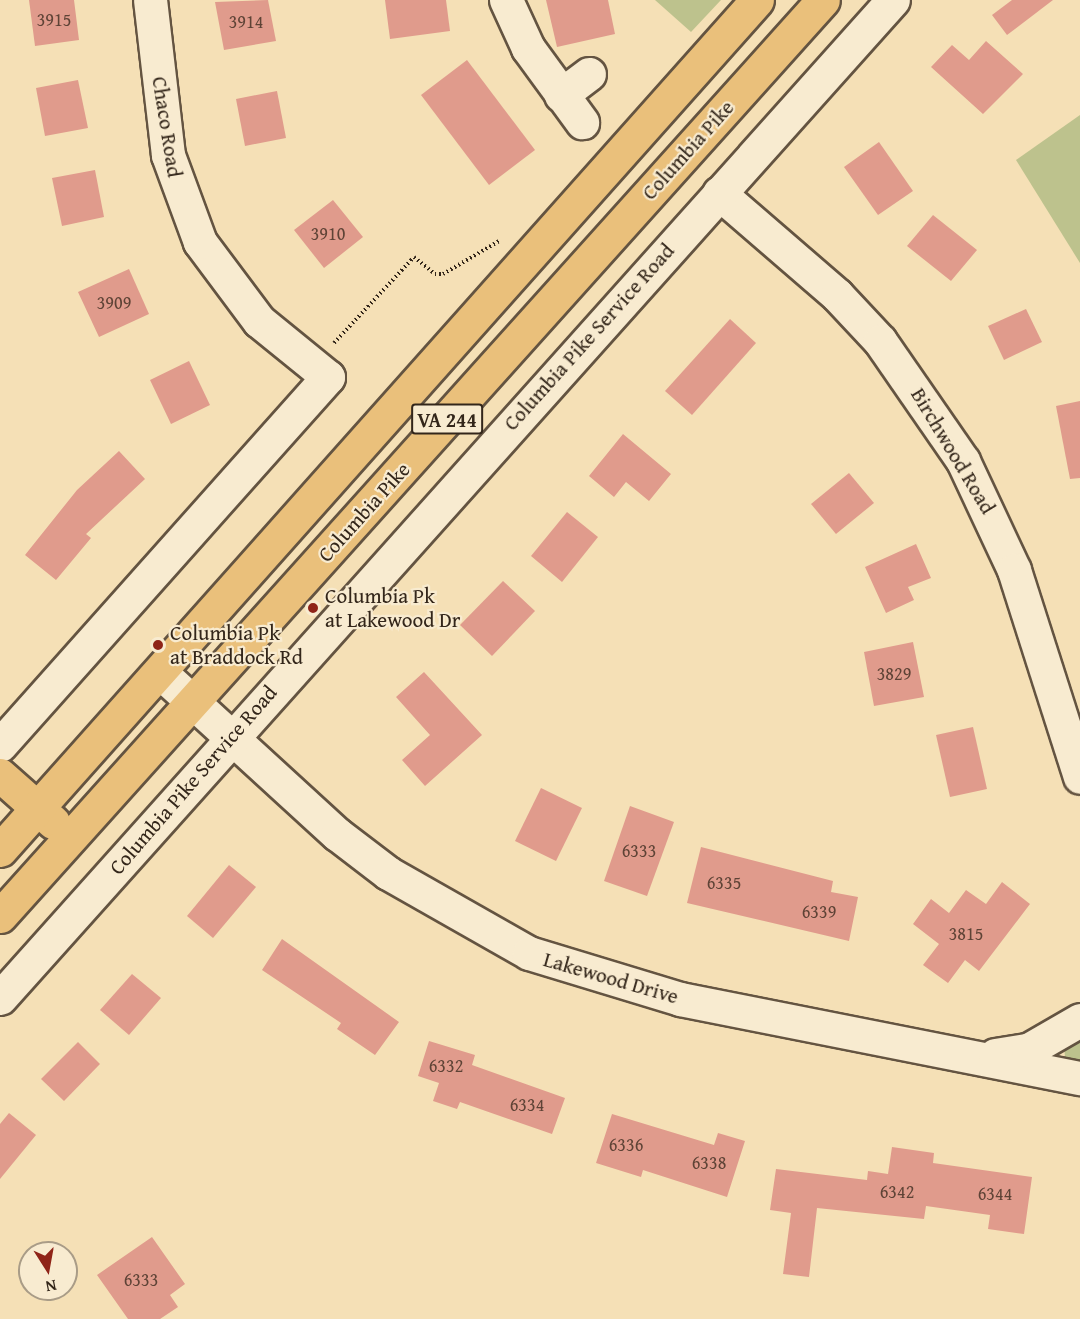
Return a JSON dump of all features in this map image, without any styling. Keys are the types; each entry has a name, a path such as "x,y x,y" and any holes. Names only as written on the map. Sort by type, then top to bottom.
{"main road":[{"name":"VA 244","path":"0,850 757,0"},
{"name":"Columbia Pike","path":"0,916 822,0"},
{"path":"0,775 70,837"}],"street":[{"name":"Chaco Road","path":"150,0 168,155 180,199 228,285 259,321 320,372"},
{"path":"506,0 528,48 582,122"},
{"name":"Columbia Pike Service Road","path":"0,998 892,0"},
{"path":"561,95 589,75"},
{"name":"Birchwood Road","path":"719,193 837,295 880,340 963,461 1014,570 1080,777"},
{"path":"0,745 320,372"},
{"name":"Lakewood Drive","path":"160,672 231,739 388,873 530,953 680,999 1080,1078"},
{"path":"959,1054 1028,1050 1080,1020"}],"path":[{"path":"320,372 414,257 435,274 443,274 508,233"}],"green space":[{"path":"655,0 721,0 691,32"},
{"path":"1080,115 1080,263 1016,160"},
{"path":"1080,1035 1080,1060 1065,1057 1064,1047"}],"building":[{"path":"29,0 74,0 79,40 35,46"},
{"path":"268,0 276,41 224,50 215,2"},
{"path":"385,0 446,0 450,31 390,39"},
{"path":"546,0 608,0 615,34 557,47"},
{"path":"1012,0 1053,0 1007,35 992,15"},
{"path":"986,41 1023,74 983,114 931,67 952,45 969,60"},
{"path":"467,60 535,150 489,185 421,95"},
{"path":"78,80 88,128 45,136 36,88"},
{"path":"277,91 286,138 245,146 236,99"},
{"path":"879,142 913,191 878,215 844,167"},
{"path":"95,170 104,217 62,226 52,178"},
{"path":"333,200 363,237 324,268 294,230"},
{"path":"933,215 977,250 951,281 907,246"},
{"path":"129,269 149,314 99,337 78,292"},
{"path":"1026,309 1042,342 1004,360 988,326"},
{"path":"730,319 756,343 692,415 665,391"},
{"path":"189,361 210,405 171,424 150,380"},
{"path":"1080,401 1080,478 1070,479 1056,406"},
{"path":"623,434 671,474 649,501 626,482 614,497 589,476"},
{"path":"119,451 145,479 86,534 91,538 56,580 25,555 77,490"},
{"path":"849,473 874,503 836,534 811,504"},
{"path":"567,512 598,537 562,582 531,556"},
{"path":"916,544 931,578 908,587 914,600 886,613 865,567"},
{"path":"503,581 535,611 492,656 460,625"},
{"path":"913,642 924,697 874,706 864,652"},
{"path":"424,672 482,735 425,786 402,760 430,735 396,697"},
{"path":"973,727 987,789 950,797 936,735"},
{"path":"541,788 582,808 556,861 515,841"},
{"path":"630,806 674,822 647,896 604,881"},
{"path":"701,847 833,881 831,892 858,897 849,941 687,903"},
{"path":"229,865 256,887 213,938 187,916"},
{"path":"1002,882 1030,904 979,971 965,960 948,983 923,965 939,944 913,924 931,899 949,913 966,890 986,904"},
{"path":"282,939 399,1022 375,1055 337,1029 341,1023 262,970"},
{"path":"132,974 161,998 129,1035 100,1010"},
{"path":"429,1041 475,1055 472,1065 565,1098 552,1134 460,1102 457,1109 433,1101 439,1083 418,1076"},
{"path":"78,1042 100,1064 64,1101 41,1079"},
{"path":"9,1113 36,1135 0,1179 0,1124"},
{"path":"612,1114 714,1145 718,1133 745,1141 727,1197 643,1170 641,1177 596,1163"},
{"path":"892,1147 934,1153 933,1163 1032,1177 1024,1234 988,1229 990,1215 926,1206 924,1219 817,1208 809,1277 783,1274 791,1213 770,1210 776,1169 867,1180 868,1171 888,1174"},
{"path":"152,1237 185,1284 170,1295 178,1307 160,1319 128,1319 97,1275"}],"place":[{"name":"Columbia Pk at Lakewood Dr","path":"313,608"},
{"name":"Columbia Pk at Braddock Rd","path":"158,645"}]}
